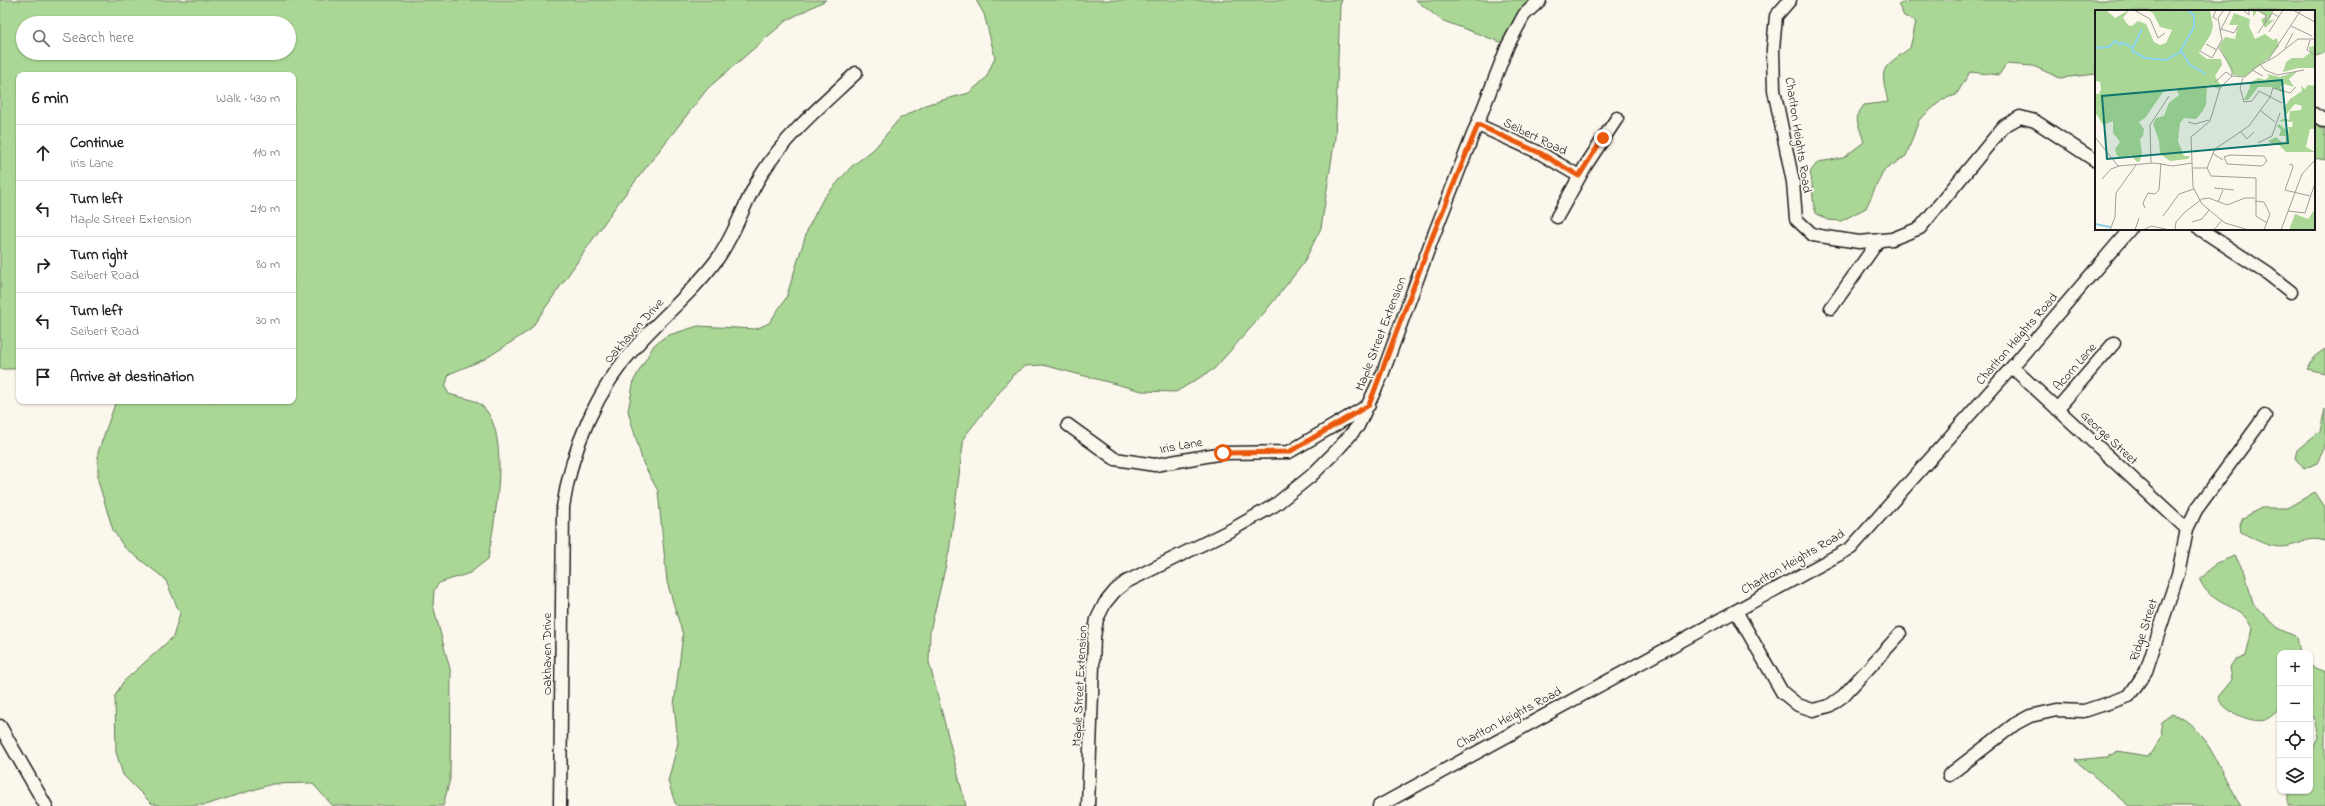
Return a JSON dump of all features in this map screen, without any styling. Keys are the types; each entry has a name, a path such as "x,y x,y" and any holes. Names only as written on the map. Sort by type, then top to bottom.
{"street":[{"name":"Maple Street Extension","path":"1088,806 1094,637 1098,619 1105,604 1115,591 1137,575 1231,530 1288,495 1349,437 1369,405 1433,235 1478,125 1512,35 1524,15 1540,0"},
{"name":"Charlton Heights Road","path":"1790,0 1776,16 1773,49 1774,90 1793,182 1796,219 1813,235 1859,242 1892,239 1920,228 2004,126 2020,117 2035,121 2095,160"},
{"name":"Oakhaven Drive","path":"560,806 563,507 574,458 585,427 598,400 619,367 638,344 700,280 718,257 731,236 763,172 800,125 856,73"},
{"path":"2315,115 2325,121"},
{"path":"1557,217 1579,176 1617,118"},
{"name":"Seibert Road","path":"1478,125 1540,153 1579,176"},
{"name":"Charlton Heights Road","path":"1379,806 1851,548 2012,367 2129,230"},
{"path":"2202,230 2267,273 2291,292"},
{"path":"1831,308 1879,240"},
{"name":"Acorn Lane","path":"2057,409 2114,343"},
{"name":"George Street","path":"2012,367 2187,528"},
{"name":"Iris Lane","path":"1068,425 1115,459 1155,465 1223,453 1289,452 1369,405"},
{"name":"Ridge Street","path":"1949,775 2015,724 2030,716 2057,710 2084,711 2128,696 2146,671 2178,574 2187,528 2196,510 2266,416"},
{"path":"1736,611 1782,692 1798,705 1813,710 1829,706 1843,696 1900,634"},
{"path":"0,726 46,806"}],"green space":[{"path":"0,0 826,0 787,20 708,88 616,206 530,330 485,359 449,374 445,387 449,394 475,401 489,415 496,432 499,453 499,476 494,523 488,559 470,573 439,583 434,590 433,605 451,673 450,779 443,806 333,806 312,783 272,784 205,805 161,806 151,803 123,775 116,752 115,696 123,682 173,637 180,613 165,579 124,547 113,530 98,481 98,452 115,404 296,404 296,72 16,72 16,367 14,369 0,369"},
{"path":"976,0 1342,0 1340,5 1335,138 1321,228 1303,264 1264,313 1214,369 1176,392 1142,391 1043,365 1026,366 1013,375 964,437 949,552 930,631 929,662 966,806 679,806 675,803 668,781 678,743 674,705 683,635 667,582 658,491 643,463 628,411 634,380 654,345 666,336 698,326 756,329 769,323 786,298 808,228 823,199 851,167 874,149 899,119 928,104 969,93 986,78 995,57 984,14"},
{"path":"1416,0 1526,0 1532,7 1508,45 1441,20"},
{"path":"1916,0 2325,0 2325,52 2315,57 2315,10 2095,10 2095,74 2060,78 2033,66 2006,64 1999,75 1970,72 1956,95 1943,99 1919,120 1906,156 1883,171 1866,208 1841,221 1827,220 1816,213 1810,172 1818,162 1843,158 1864,142 1856,117 1864,105 1888,102 1884,81 1885,70 1888,65 1910,48 1916,22 1904,16 1898,4"},
{"path":"2315,123 2325,129 2325,160 2315,158"},
{"path":"2325,349 2325,373 2307,369 2315,356"},
{"path":"2325,409 2325,447 2317,463 2304,469 2295,458 2297,450 2320,431"},
{"path":"2315,492 2325,507 2325,541 2314,539 2294,545 2276,547 2264,544 2241,532 2240,525 2243,518 2261,508 2287,508"},
{"path":"2235,556 2245,573 2253,604 2279,629 2297,637 2299,650 2277,650 2277,712 2265,720 2253,720 2238,715 2225,707 2220,702 2218,697 2232,680 2230,667 2234,661 2246,656 2252,628 2246,618 2240,613 2216,599 2204,588 2200,580 2216,563"},
{"path":"2313,667 2325,672 2325,806 2288,806 2288,794 2313,794 2313,750 2318,737 2314,717"},
{"path":"2172,714 2185,720 2196,729 2205,741 2241,806 2129,806 2075,760 2107,757 2118,751 2146,756 2152,753 2162,736 2161,722"}],"route":[{"path":"1223,453 1289,452 1369,405 1402,322 1433,235 1478,125 1540,153 1579,176 1603,138"}]}
